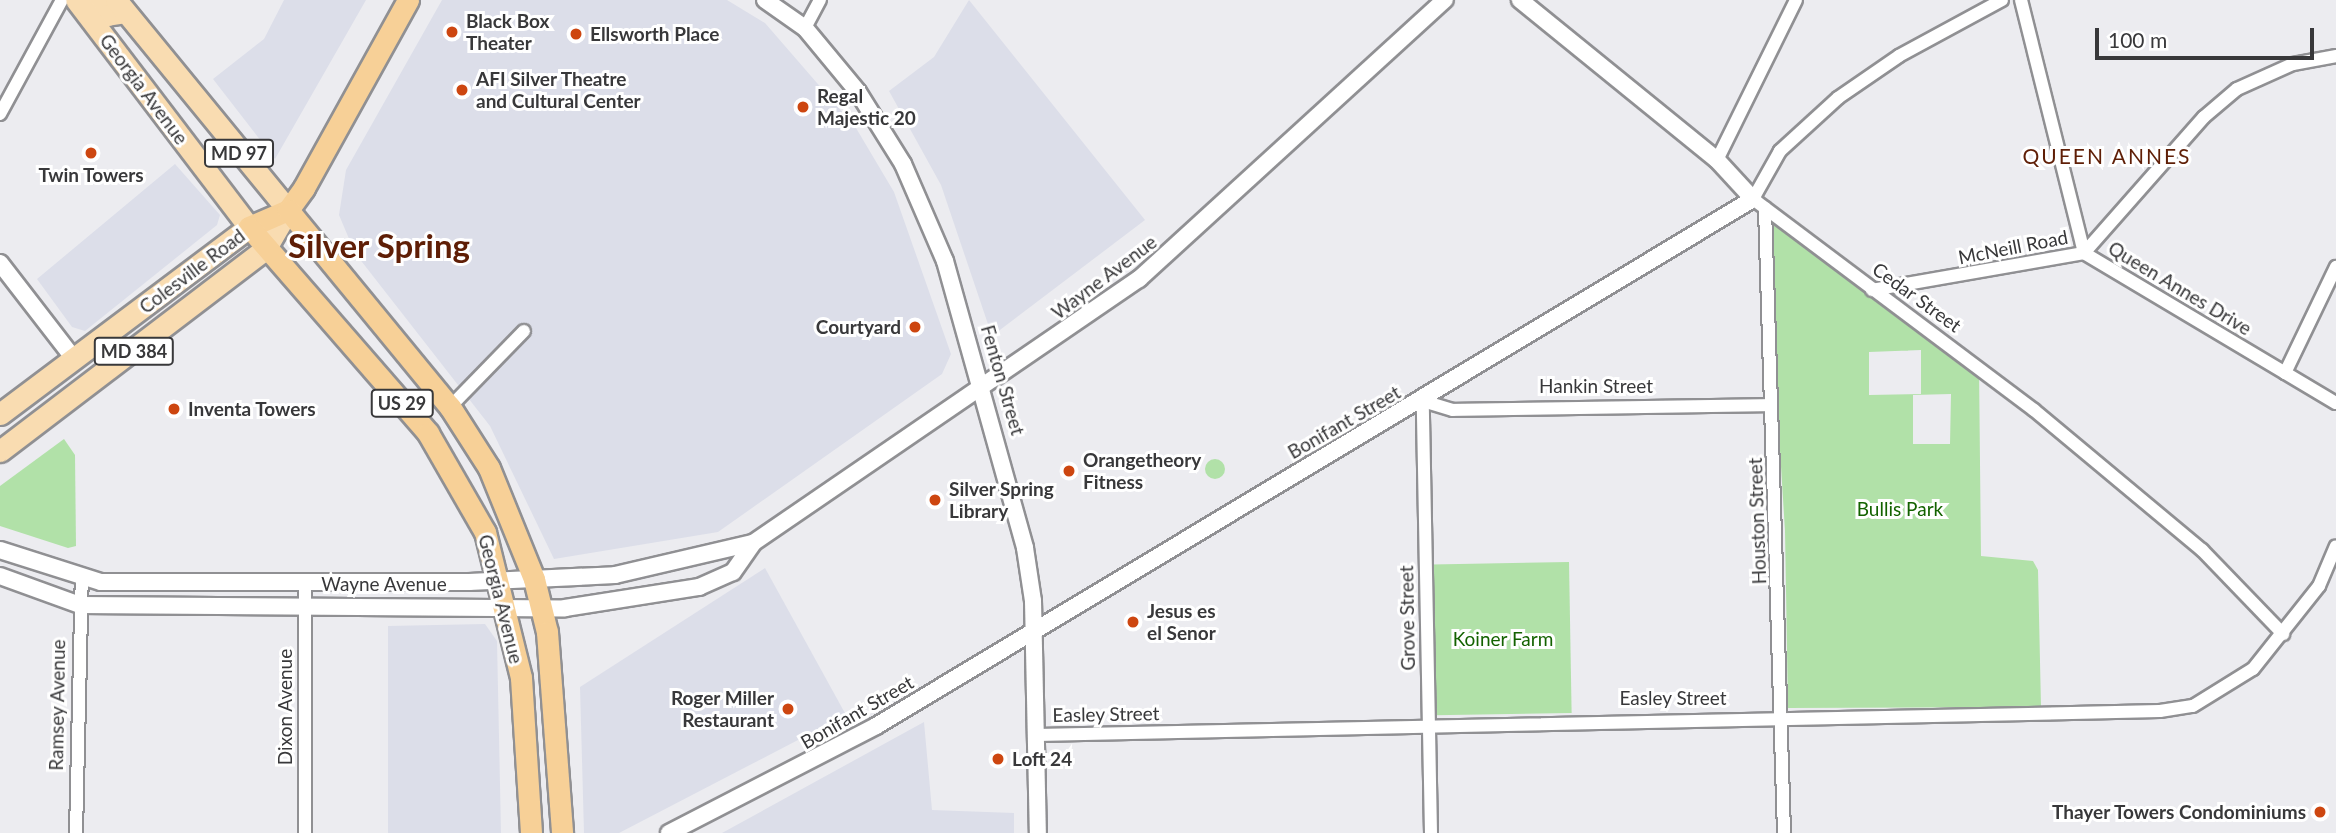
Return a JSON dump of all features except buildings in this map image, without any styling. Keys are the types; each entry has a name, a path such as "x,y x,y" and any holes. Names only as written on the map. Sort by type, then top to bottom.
{"highway":[{"name":"Colesville Road","path":"249,227 288,210 408,0"},
{"name":"Georgia Avenue","path":"288,210 450,407 489,468 534,579 553,665 562,833"},
{"name":"Georgia Avenue","path":"249,227 428,433 466,492 507,606 526,728 531,833"}],"main road":[{"name":"Georgia Avenue","path":"76,0 249,227"},
{"name":"MD 97","path":"94,0 107,15 121,6"},
{"name":"Georgia Avenue","path":"121,6 288,210"},
{"name":"Colesville Road","path":"0,451 266,248 288,210"},
{"name":"Colesville Road","path":"0,414 249,227"}],"street":[{"path":"0,114 62,0"},
{"name":"Fenton Street","path":"765,0 805,28 864,102 928,212 984,388 1025,548 1034,631 1038,833"},
{"path":"805,28 820,0"},
{"name":"Wayne Avenue","path":"0,550 82,578 500,582 615,575 753,543 984,388 1180,246 1445,0"},
{"name":"Cedar Street","path":"1520,0 1717,160 1759,204 2034,410 2202,550 2283,634"},
{"path":"1717,160 1796,0"},
{"path":"1759,204 1780,151 1838,98 1899,56 2003,0"},
{"name":"Queen Annes Drive","path":"2021,0 2084,253 2336,403"},
{"name":"McNeill Road","path":"1872,290 2084,253 2204,117 2237,89 2293,64 2336,56"},
{"name":"Bonifant Street","path":"669,833 773,785 1034,631 1259,492 1423,401 1759,204"},
{"name":"Houston Street","path":"1759,204 1771,405 1784,833"},
{"path":"0,263 75,360"},
{"path":"2285,373 2336,267"},
{"path":"450,407 524,331"},
{"name":"Hankin Street","path":"1423,401 1453,410 1771,405"},
{"name":"Grove Street","path":"1423,401 1431,833"},
{"name":"Wayne Avenue","path":"0,576 80,605 541,608 685,591 733,572 753,543"},
{"name":"Easley Street","path":"1037,735 2193,706 2227,690 2283,634 2319,586 2336,547"},
{"name":"Ramsey Avenue","path":"76,833 82,578"},
{"name":"Dixon Avenue","path":"305,582 305,833"}],"shaded area":[{"path":"284,0 366,0 275,159 213,79 264,39"},
{"path":"442,0 727,0 765,23 856,128 894,192 951,354 942,374 718,532 554,559 490,426 355,253 339,215 346,170"},
{"path":"969,0 1145,220 992,336 941,185 889,91 934,57"},
{"path":"175,164 220,215 217,225 85,331 72,327 37,279"},
{"path":"765,568 846,715 619,833 584,833 580,687"},
{"path":"485,624 497,641 501,833 388,833 388,626"},
{"path":"924,722 932,810 1014,813 1014,833 722,833"}],"green space":[{"name":"Bullis Park","path":"1765,208 1979,368 1981,556 2033,561 2038,570 2041,707 1788,708 1785,531","holes":["1921,350 1921,394 1869,395 1869,352","1951,394 1950,444 1913,444 1913,395"]},
{"path":"64,439 75,455 76,546 68,548 0,526 0,486"},
{"path":"1211,459 1219,459 1225,469 1219,479 1211,479 1205,473 1205,465"},
{"name":"Koiner Farm","path":"1569,562 1572,713 1435,715 1432,564"}],"place":[{"name":"Black Box Theater","path":"452,32"},
{"name":"Ellsworth Place","path":"576,34"},
{"name":"AFI Silver Theatre and Cultural Center","path":"462,90"},
{"name":"Regal Majestic 20","path":"803,107"},
{"name":"Twin Towers","path":"91,153"},
{"name":"Courtyard","path":"915,327"},
{"name":"Inventa Towers","path":"174,409"},
{"name":"Orangetheory Fitness","path":"1069,471"},
{"name":"Silver Spring Library","path":"935,500"},
{"name":"Jesus es el Senor","path":"1133,622"},
{"name":"Roger Miller Restaurant","path":"788,709"},
{"name":"Loft 24","path":"998,759"},
{"name":"Thayer Towers Condominiums","path":"2320,812"}],"district":[{"name":"QUEEN ANNES","path":"2107,156"},
{"name":"Silver Spring","path":"379,246"}]}
